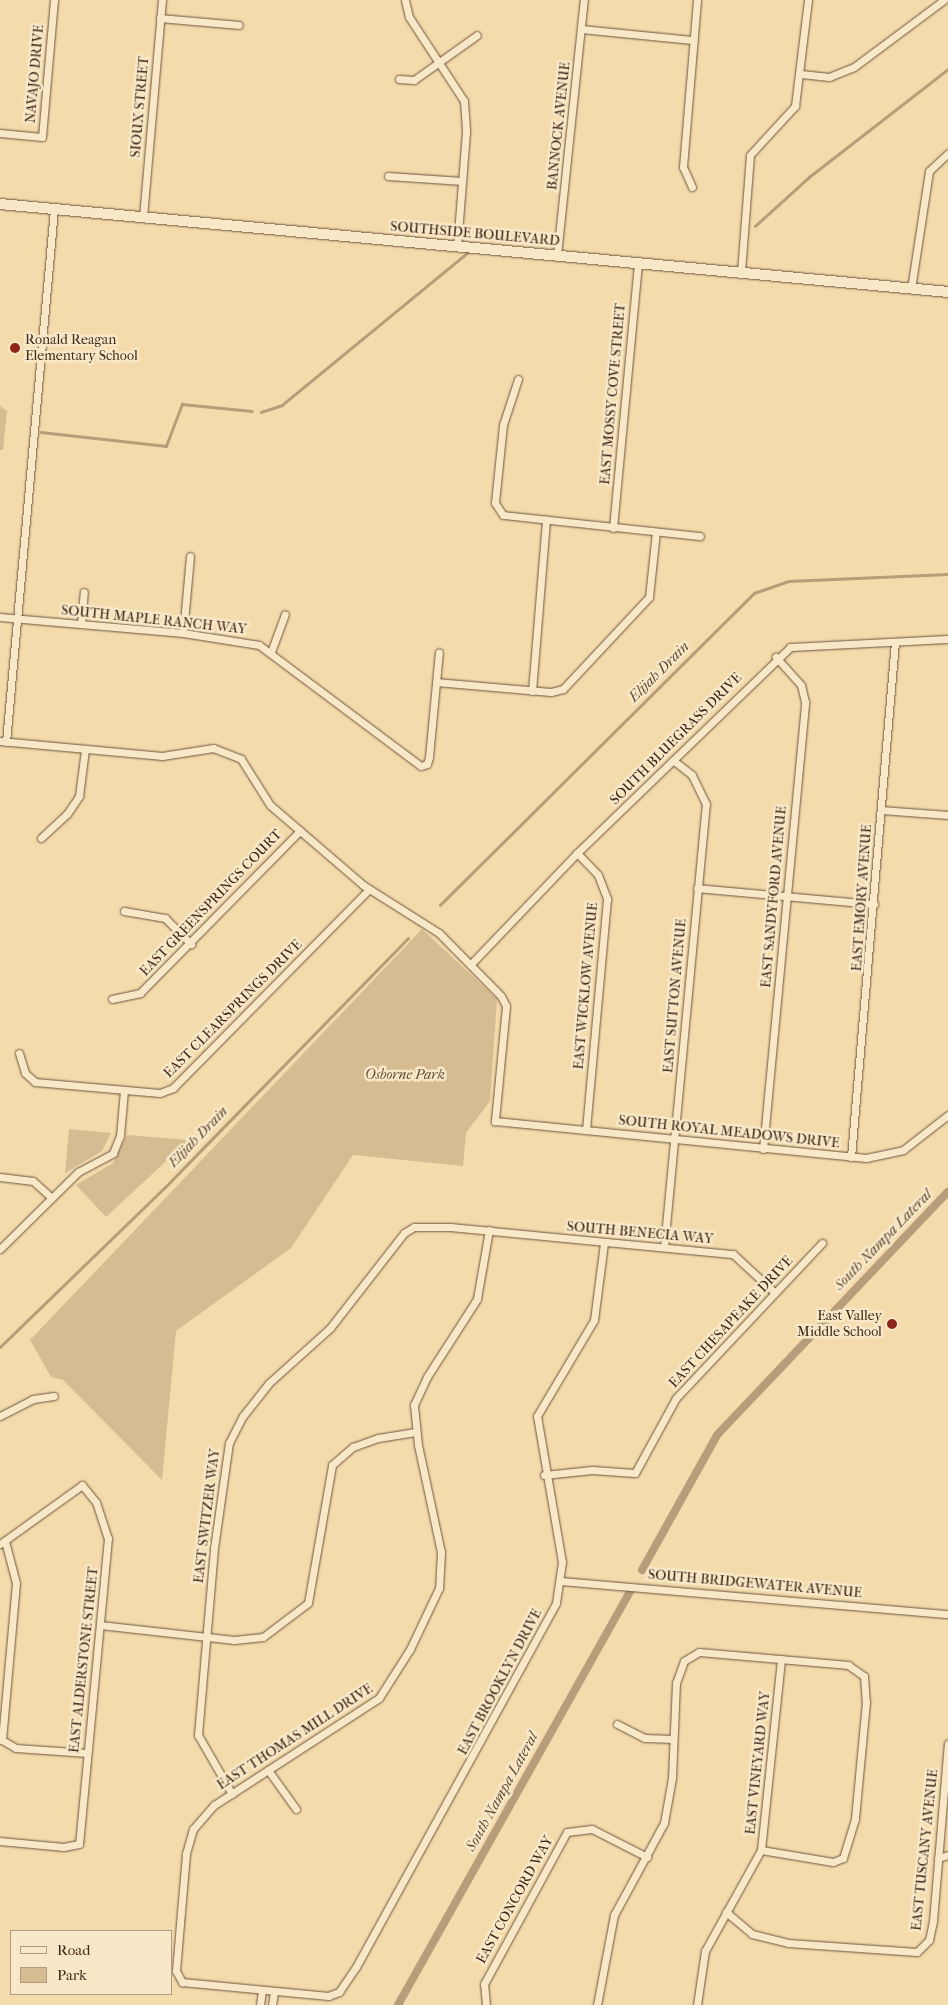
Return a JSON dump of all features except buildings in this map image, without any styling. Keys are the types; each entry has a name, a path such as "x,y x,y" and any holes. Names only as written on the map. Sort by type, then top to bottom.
{"main road":[{"name":"SOUTHSIDE BOULEVARD","path":"0,204 948,292"}],"street":[{"name":"NAVAJO DRIVE","path":"0,133 42,137 54,0"},
{"name":"SIOUX STREET","path":"143,217 162,0"},
{"path":"405,0 409,17 464,101 462,181 457,246"},
{"name":"BANNOCK AVENUE","path":"557,255 584,0"},
{"path":"692,187 683,167 697,0"},
{"path":"741,272 750,155 795,106 801,74 808,0"},
{"path":"801,74 829,77 854,67 935,3 944,0"},
{"path":"160,18 239,25"},
{"path":"582,29 693,40"},
{"path":"398,79 414,80 476,35"},
{"path":"911,289 929,171 948,153"},
{"path":"388,176 462,181"},
{"path":"54,209 3,742 162,756 213,748 230,751 241,759 270,805 369,889 439,933 472,964"},
{"name":"EAST MOSSY COVE STREET","path":"614,528 638,263"},
{"path":"518,379 503,425 497,510 503,515 700,536"},
{"path":"532,691 546,520"},
{"path":"439,652 436,682 532,691 563,689 648,597 656,532"},
{"path":"183,633 190,556"},
{"path":"82,624 84,592"},
{"path":"271,652 285,614"},
{"name":"SOUTH MAPLE RANCH WAY","path":"0,617 243,640 271,652 414,764 427,764 436,682"},
{"name":"SOUTH BLUEGRASS DRIVE","path":"472,964 578,854 776,657 790,647 948,639"},
{"name":"EAST EMORY AVENUE","path":"851,1157 874,904 894,642"},
{"name":"EAST SANDYFORD AVENUE","path":"763,1149 805,702 801,685 776,657"},
{"path":"40,838 67,814 79,796 85,750"},
{"name":"EAST SUTTON AVENUE","path":"664,1247 706,804 692,775 673,760"},
{"path":"881,810 948,815"},
{"name":"EAST GREENSPRINGS COURT","path":"112,999 128,1000 140,993 191,944 300,830"},
{"name":"EAST WICKLOW AVENUE","path":"578,854 598,875 607,899 586,1130"},
{"path":"697,888 874,904"},
{"name":"EAST CLEARSPRINGS DRIVE","path":"19,1053 25,1073 35,1082 160,1093 172,1088 369,889"},
{"path":"124,911 164,918 191,944"},
{"name":"SOUTH ROYAL MEADOWS DRIVE","path":"472,964 506,1006 495,1121 674,1137 763,1149 851,1157 903,1150 948,1115"},
{"path":"0,1249 78,1172 104,1161 120,1136 124,1090"},
{"path":"0,1177 33,1181 52,1198"},
{"name":"EAST SWITZER WAY","path":"232,1794 198,1735 224,1465 243,1416 269,1383 330,1328 404,1233 427,1226 489,1230"},
{"name":"SOUTH BENECIA WAY","path":"489,1230 604,1243 733,1254 774,1292"},
{"name":"EAST THOMAS MILL DRIVE","path":"274,1992 191,1985 178,1979 176,1971 186,1854 193,1829 232,1794 379,1698 410,1649 439,1588 441,1552 416,1432 416,1394 477,1299 489,1230"},
{"name":"EAST BROOKLYN DRIVE","path":"274,1992 328,1996 347,1982 545,1627 561,1581 562,1562 544,1475 537,1416 594,1320 604,1243"},
{"name":"EAST CHESAPEAKE DRIVE","path":"544,1475 592,1470 635,1473 676,1398 822,1243"},
{"path":"0,1416 33,1399 54,1396"},
{"path":"100,1624 206,1638 251,1641 297,1614 313,1591 323,1498 332,1465 354,1448 378,1438 416,1432"},
{"name":"EAST ALDERSTONE STREET","path":"0,1841 63,1847 79,1844 108,1538 96,1502 82,1485 2,1542"},
{"path":"2,1542 16,1583 2,1740 16,1748 87,1753"},
{"name":"SOUTH BRIDGEWATER AVENUE","path":"561,1581 948,1614"},
{"path":"597,2005 614,1914 647,1857 668,1806 676,1683 684,1661 699,1652 848,1665 864,1676 866,1702 855,1819 843,1858 832,1862 761,1850"},
{"name":"EAST VINEYARD WAY","path":"697,2005 701,1962 726,1912 761,1850 781,1659"},
{"path":"617,1724 645,1738 673,1739"},
{"name":"EAST TUSCANY AVENUE","path":"726,1912 752,1934 788,1943 917,1952 932,1932 948,1744"},
{"path":"268,1770 296,1809"},
{"name":"EAST CONCORD WAY","path":"486,2005 484,1984 567,1832 592,1829 647,1857"},
{"path":"938,1858 948,1855"},
{"path":"260,2005 262,1991"},
{"path":"272,2005 274,1992"}],"green space":[{"path":"0,406 7,411 3,450 0,450"},
{"name":"Osborne Park","path":"422,929 497,999 490,1101 466,1133 463,1166 353,1155 291,1248 176,1331 162,1480 63,1380 51,1377 30,1340"},
{"path":"69,1129 111,1133 102,1151 65,1173"},
{"path":"127,1135 189,1140 106,1217 76,1185 113,1163"}],"waterway":[{"path":"755,226 809,177 948,69"},
{"path":"261,412 282,405 468,252"},
{"path":"41,432 166,446 182,404 252,411"},
{"name":"Elijah Drain","path":"440,905 754,593 789,581 948,574"},
{"name":"Elijah Drain","path":"0,1347 171,1181 408,938"},
{"name":"South Nampa Lateral","path":"642,1570 717,1435 948,1192"},
{"name":"South Nampa Lateral","path":"398,2005 630,1592"}],"place":[{"name":"Ronald Reagan Elementary School","path":"15,348"},
{"name":"East Valley Middle School","path":"892,1324"}]}
